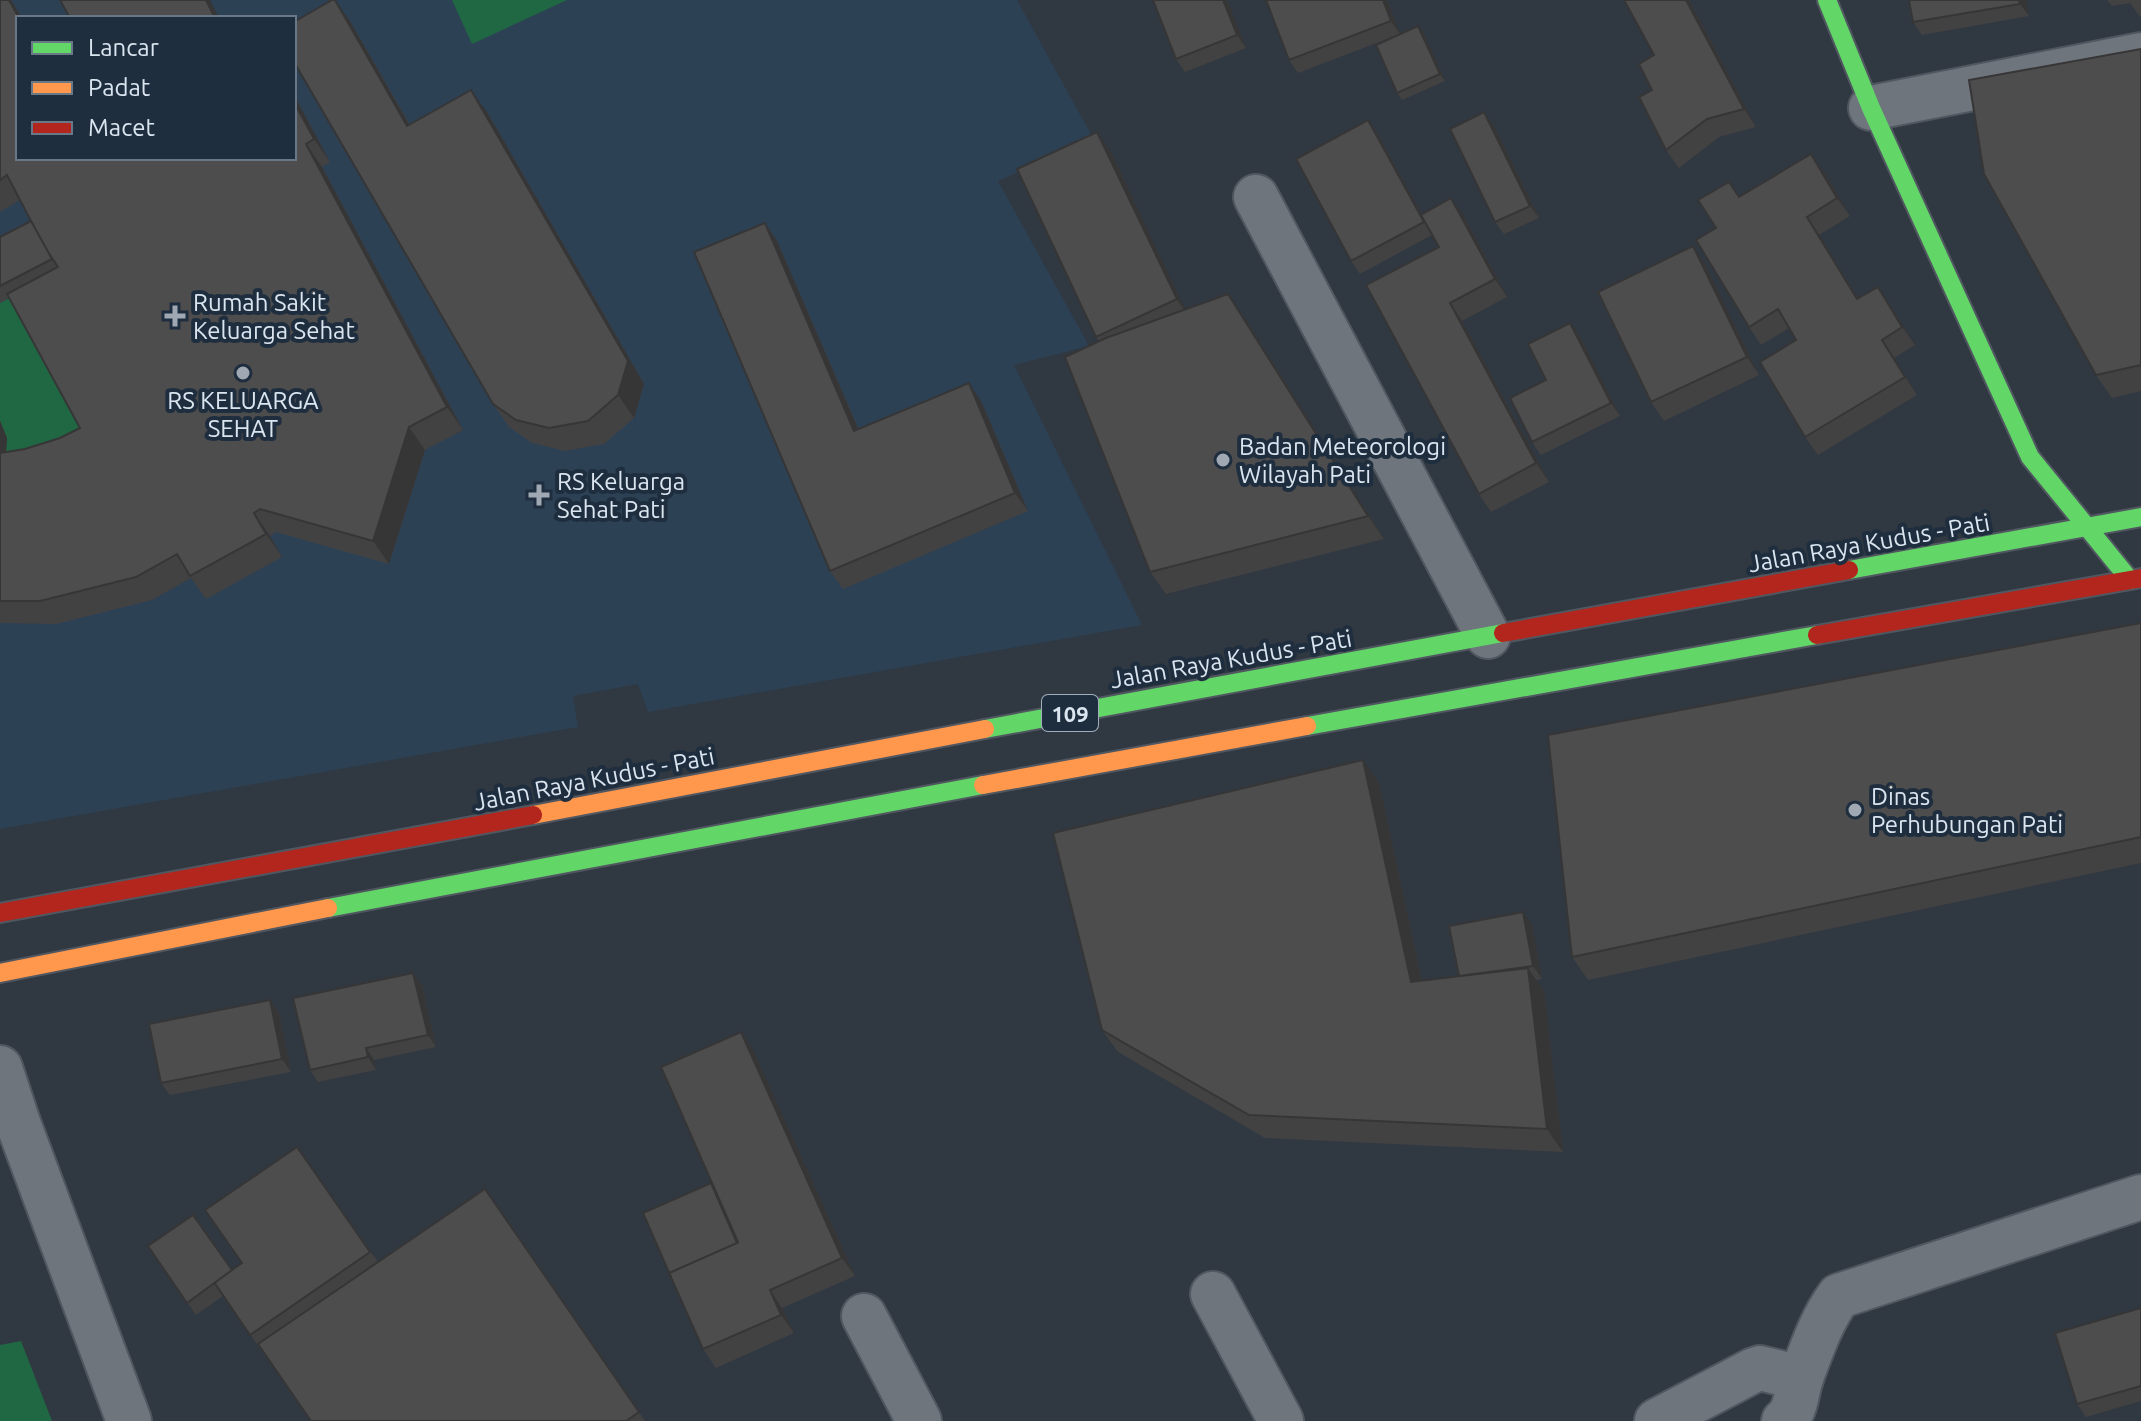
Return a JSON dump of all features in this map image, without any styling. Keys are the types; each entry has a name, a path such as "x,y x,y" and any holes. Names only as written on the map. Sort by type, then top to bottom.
{"main road":[{"path":"1827,0 1871,108 2030,457 2137,586"},
{"name":"Jalan Raya Kudus - Pati","path":"0,913 345,851 1115,704 2141,517"},
{"name":"109","path":"0,973 444,885 1132,757 2137,586"}],"street":[{"path":"1871,108 2141,55"},
{"path":"1256,197 1488,636"},
{"path":"0,1068 129,1421"},
{"path":"1784,1421 1793,1411 1801,1378 1828,1311 1839,1296 2141,1197"},
{"path":"1213,1294 1281,1421"},
{"path":"864,1316 919,1421"},
{"path":"1657,1421 1760,1368 1801,1378"}],"shaded area":[{"name":"RS Keluarga Sehat Pati","path":"0,0 1017,0 1093,138 998,181 1089,346 1014,365 1142,625 648,712 638,684 573,696 578,727 0,829"}],"green space":[{"path":"452,0 567,0 472,44"},
{"path":"61,271 96,451 4,478 0,421 0,303"},
{"path":"21,1341 52,1421 0,1421 0,1345"}],"building":[{"name":"RS KELUARGA SEHAT","path":"0,0 9,0 18,16 16,160 296,160 296,106 314,139 306,144 447,407 409,427 373,541 260,509 254,513 266,534 190,576 177,554 136,577 40,601 0,601 0,453 25,449 80,428 7,294 58,267 7,175 0,180"},
{"path":"60,0 206,0 214,16 69,16"},
{"path":"335,0 407,126 471,90 628,361 618,395 588,421 549,428 516,420 493,404 296,65 296,21"},
{"path":"1153,0 1223,0 1237,35 1176,59"},
{"path":"1266,0 1383,0 1391,21 1289,60"},
{"path":"1624,0 1686,0 1744,109 1707,119 1666,150 1639,97 1652,90 1639,64 1654,55"},
{"path":"1909,0 2019,0 2020,4 1913,22"},
{"path":"1418,26 1440,74 1397,93 1376,45"},
{"path":"2141,49 2141,365 2096,375 1984,174 1969,80"},
{"path":"1484,112 1530,206 1495,222 1450,129"},
{"path":"1368,120 1424,222 1351,261 1296,159"},
{"path":"1097,132 1177,299 1096,337 1017,169"},
{"path":"1811,154 1837,198 1807,217 1857,299 1878,287 1902,327 1882,340 1905,377 1805,437 1760,362 1796,340 1778,309 1749,327 1696,240 1716,228 1698,200 1729,182 1739,197"},
{"path":"1451,198 1495,279 1450,303 1536,463 1479,494 1366,285 1439,247 1421,215"},
{"path":"31,221 52,259 0,286 0,237"},
{"path":"765,223 854,431 969,383 1015,493 830,571 694,252"},
{"path":"1693,246 1747,357 1651,402 1598,292"},
{"name":"Badan Meteorologi Wilayah Pati","path":"1228,294 1368,516 1150,572 1065,357 1106,338"},
{"path":"1570,323 1611,403 1532,442 1510,398 1546,380 1528,344"},
{"name":"Dinas Perhubungan Pati","path":"2141,623 2141,837 1572,957 1548,735"},
{"path":"1363,760 1411,982 1528,968 1547,1129 1249,1115 1102,1030 1053,833"},
{"path":"1523,912 1533,966 1459,976 1449,926"},
{"path":"413,973 428,1035 366,1048 368,1057 310,1070 293,998"},
{"path":"270,1000 282,1059 161,1083 149,1024"},
{"path":"741,1032 842,1258 770,1290 781,1315 703,1349 669,1273 738,1242 661,1067"},
{"path":"297,1147 370,1252 250,1335 214,1282 242,1263 205,1210"},
{"path":"711,1183 737,1243 669,1273 643,1213"},
{"path":"485,1189 639,1412 626,1421 311,1421 258,1344"},
{"path":"193,1215 232,1270 187,1303 148,1246"},
{"path":"2141,1308 2141,1386 2077,1404 2055,1333"}],"traffic: fast":[{"path":"1827,0 1871,108 2030,457 2130,580"},
{"path":"1849,570 2141,517"},
{"path":"985,729 1503,633"},
{"path":"1307,726 1817,635"},
{"path":"328,908 983,785"}],"traffic: slow":[{"path":"983,785 1307,726"},
{"path":"533,815 985,729"},
{"path":"0,973 328,908"}],"traffic: jam":[{"path":"1503,633 1849,570"},
{"path":"1817,635 2141,578"},
{"path":"0,913 533,815"}],"place":[{"name":"Rumah Sakit Keluarga Sehat","path":"175,316"},
{"name":"RS KELUARGA SEHAT","path":"243,373"},
{"name":"Badan Meteorologi Wilayah Pati","path":"1223,460"},
{"name":"RS Keluarga Sehat Pati","path":"539,495"},
{"name":"Dinas Perhubungan Pati","path":"1855,810"}]}
